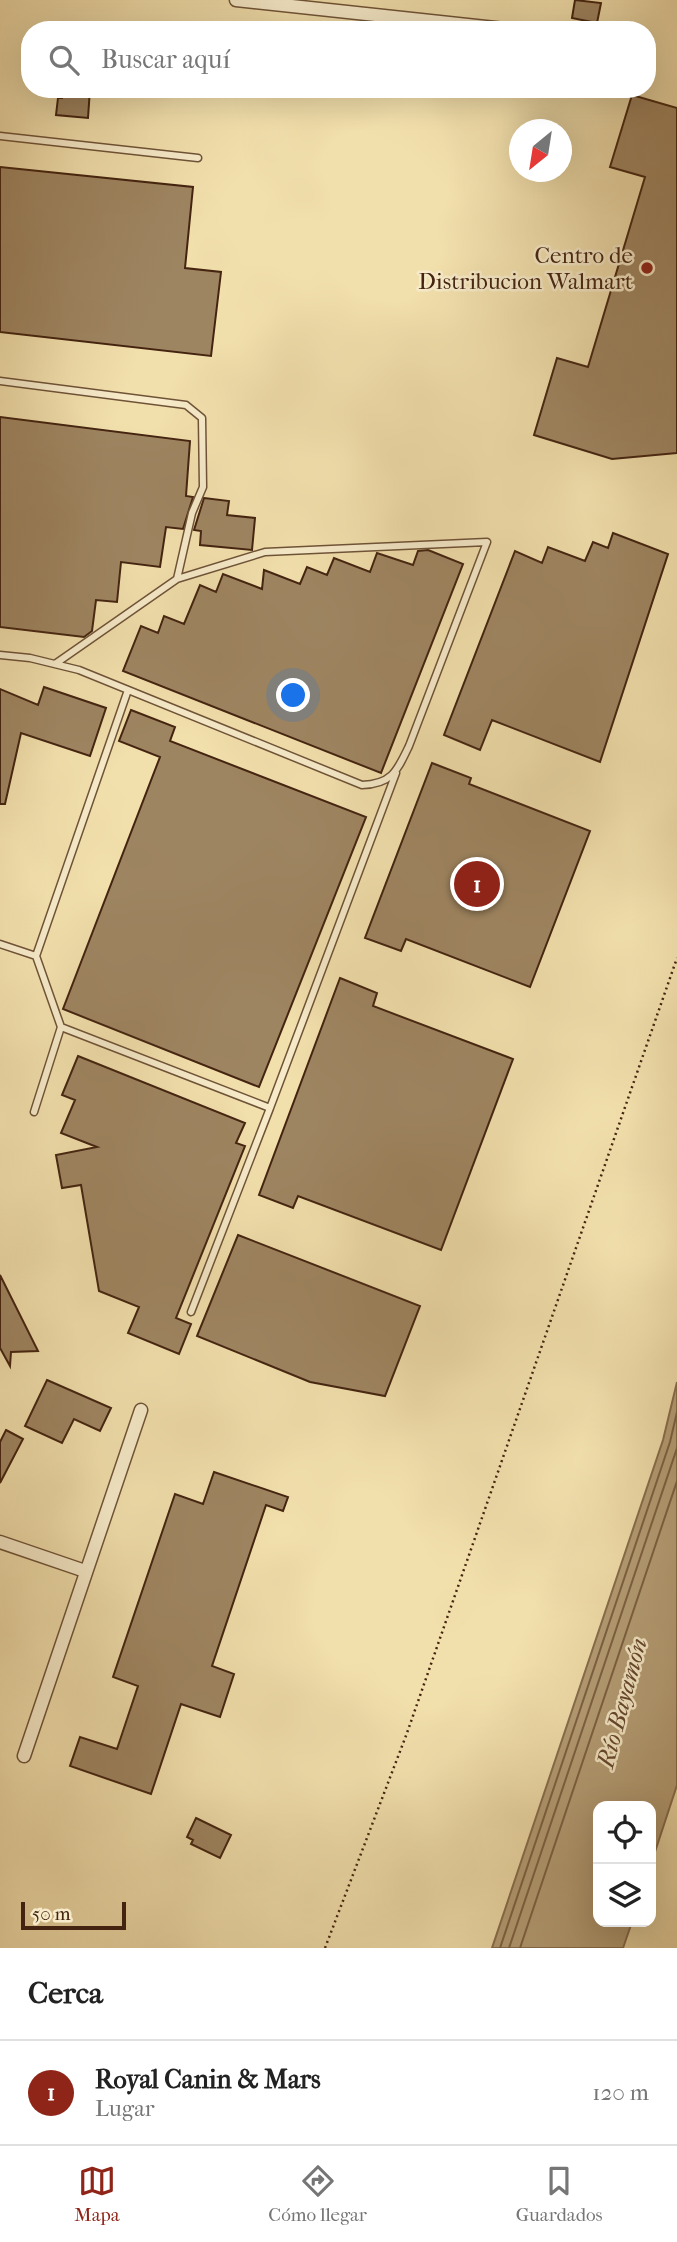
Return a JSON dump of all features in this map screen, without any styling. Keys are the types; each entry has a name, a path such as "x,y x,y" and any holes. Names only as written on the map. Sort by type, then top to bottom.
{"street":[{"path":"236,0 431,21"},
{"path":"24,1756 141,1410"},
{"path":"0,1542 85,1571"}],"lane":[{"path":"0,136 198,158"},
{"path":"0,381 186,405 202,418 203,486 192,513 177,579"},
{"path":"55,664 177,579 265,552 487,542 191,1312"},
{"path":"0,655 79,670 362,785 378,784 396,773"},
{"path":"34,1112 61,1027 36,956 128,690"},
{"path":"0,944 36,956"},
{"path":"61,1027 270,1108"}],"path":[{"path":"326,1948 407,1733 677,958"}],"water":[{"name":"Río Bayamón","path":"677,1382 677,1785 656,1849 656,1801 593,1801 593,1927 630,1927 623,1948 492,1948 663,1440"}],"building":[{"path":"575,0 601,3 597,21 572,18"},
{"path":"58,98 89,98 88,118 56,115"},
{"name":"Centro de Distribucion Walmart","path":"631,98 642,98 677,108 677,453 612,459 534,435 557,358 588,367 645,177 610,167"},
{"path":"0,167 193,187 185,268 221,272 211,356 0,332"},
{"path":"0,417 190,441 186,496 193,497 183,529 166,527 160,567 121,562 117,602 96,600 92,631 84,637 0,627"},
{"path":"204,498 229,501 227,515 255,518 252,550 200,545 201,531 194,530"},
{"path":"613,533 668,554 600,762 492,720 480,750 444,735 515,551 542,563 548,547 585,561 593,542 608,548"},
{"path":"428,550 463,564 381,773 123,671 141,626 158,633 164,616 184,624 200,585 216,592 223,574 262,589 264,570 300,584 307,567 327,575 334,558 370,572 377,553 413,565 418,551"},
{"path":"44,687 106,708 90,756 21,733 5,804 0,804 0,689 38,705"},
{"path":"131,710 175,727 170,741 366,817 259,1087 63,1009 160,757 119,741"},
{"path":"432,763 471,778 469,784 590,831 530,987 406,939 401,951 365,938"},
{"path":"340,978 377,993 373,1006 513,1059 441,1250 298,1196 293,1208 259,1195"},
{"path":"78,1056 245,1123 236,1143 245,1146 176,1318 191,1324 179,1354 128,1333 139,1307 99,1291 81,1185 62,1188 56,1155 97,1147 61,1133 75,1100 62,1095"},
{"path":"238,1235 420,1306 385,1396 310,1382 197,1336"},
{"path":"0,1275 38,1351 11,1352 10,1366 0,1348"},
{"path":"47,1380 111,1408 100,1431 74,1419 62,1443 25,1426"},
{"path":"6,1430 23,1439 0,1483 0,1442"},
{"path":"214,1472 288,1497 283,1511 266,1505 212,1666 234,1674 220,1717 181,1704 151,1794 70,1766 80,1737 117,1749 138,1686 113,1677 175,1494 203,1504"},
{"path":"196,1818 231,1835 220,1858 191,1844 193,1840 187,1837"}],"place":[{"name":"Centro de Distribucion Walmart","path":"647,268"},
{"name":"Royal Canin & Mars","path":"477,884"}]}
